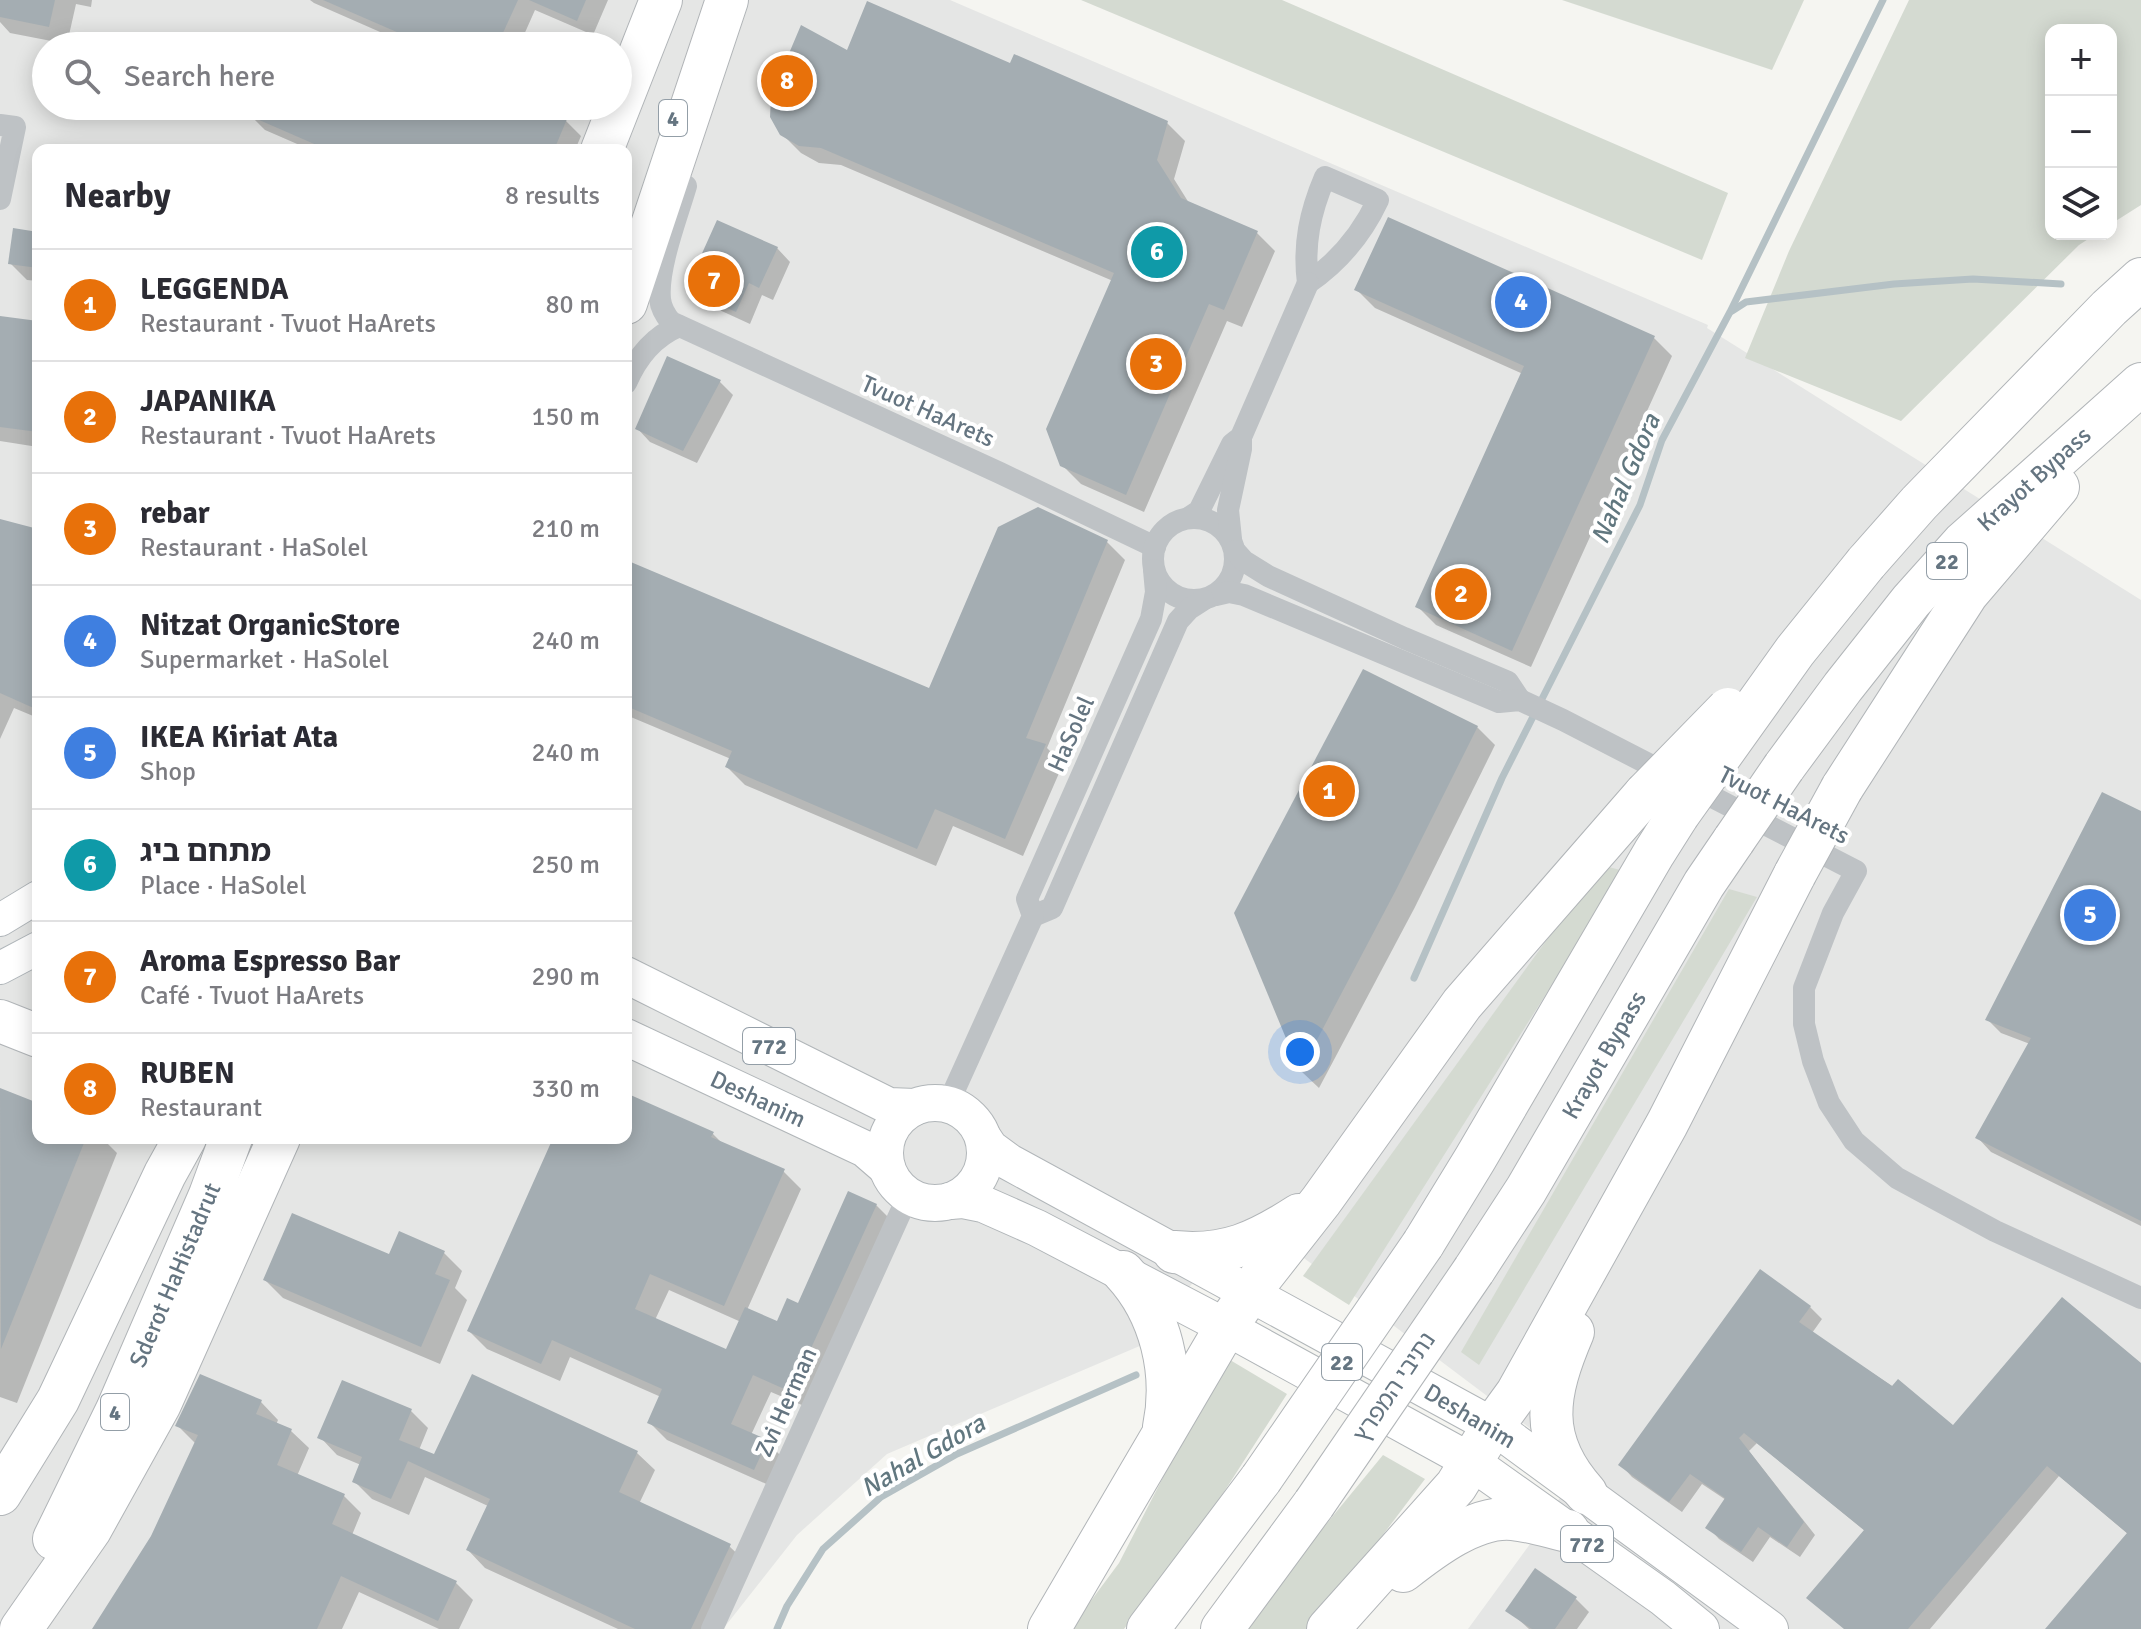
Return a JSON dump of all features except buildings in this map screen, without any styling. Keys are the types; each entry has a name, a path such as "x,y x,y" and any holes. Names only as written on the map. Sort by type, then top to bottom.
{"highway":[{"name":"4","path":"632,71 661,0"},
{"name":"4","path":"632,221 719,0"},
{"path":"632,285 727,0"},
{"name":"4","path":"602,144 612,120"},
{"name":"22","path":"1148,1629 1261,1479 1423,1244 1654,853 1662,804 1795,651 1866,563 1942,480 2141,279"},
{"name":"Krayot Bypass","path":"1474,1270 1526,1190 1704,884 1843,687 1911,601 1963,543 2141,384"},
{"path":"1329,1629 1456,1486 1517,1393 1646,1161 1842,788 1967,594 2065,479 2141,402"},
{"path":"1049,1629 1226,1327 1462,1004 1662,804"},
{"path":"0,1021 32,1034"},
{"name":"Sderot HaHistadrut","path":"0,1619 59,1532 117,1410 210,1195 229,1144"},
{"path":"21,1629 90,1530 160,1404 276,1144"},
{"path":"0,1474 53,1373 160,1148"},
{"name":"Sderot HaHistadrut","path":"0,1494 58,1400 160,1148"},
{"path":"1586,1493 1571,1476 1557,1451 1552,1425 1554,1391 1561,1361 1646,1161"},
{"path":"1174,1252 1215,1252 1247,1245 1321,1201"},
{"name":"נתיבי המפרץ","path":"1222,1629 1314,1504 1474,1270"},
{"path":"1123,1272 1145,1300 1162,1348 1169,1383 1162,1435"},
{"path":"1329,1629 1431,1549 1473,1527 1511,1519 1568,1531"}],"main road":[{"name":"772","path":"632,978 889,1106 931,1106"},
{"name":"Deshanim","path":"632,1040 865,1149 897,1182"},
{"path":"931,1106 957,1108 974,1121 984,1139 985,1162 981,1175 964,1195 950,1201 921,1202 897,1182 885,1156 888,1135 901,1116 931,1106"},
{"name":"Deshanim","path":"984,1139 990,1148 1009,1162 1493,1426 1770,1629"},
{"name":"Deshanim","path":"950,1201 983,1204 1037,1228 1470,1461 1663,1598 1701,1629"}],"street":[{"path":"679,326 671,322 664,311 660,295 664,263 704,118 706,65"},
{"path":"0,125 15,127 0,199"},
{"path":"1241,437 1232,444 1199,511 1168,527 1155,547 1154,570 1159,581 1177,597 1190,600 1209,597 1226,586 1233,575 1236,563 1228,510 1241,437 1308,283 1308,227 1325,177 1378,200 1367,225 1353,242 1324,272 1308,283"},
{"path":"632,370 653,341 679,326"},
{"name":"Tvuot HaArets","path":"679,326 1155,547"},
{"path":"1190,517 1214,522 1224,529 1233,545"},
{"name":"Tvuot HaArets","path":"1233,545 1244,561 1268,576 1508,682 1524,702"},
{"name":"HaSolel","path":"1033,916 1027,899 1151,619 1156,592 1154,570"},
{"name":"Tvuot HaArets","path":"1209,597 1229,592 1244,595 1499,702 1524,702 1856,871 1833,913 1804,988 1804,1024 1813,1061 1829,1103 1854,1141 1897,1178 1995,1231 2141,1298"},
{"name":"HaSolel","path":"931,1106 1033,916 1052,908 1178,621 1189,609 1209,597"},
{"path":"0,920 32,901"},
{"path":"0,968 32,951"},
{"name":"Zvi Herman","path":"712,1629 897,1182"}],"shaded area":[{"path":"0,0 950,0 1708,325 1707,328 2141,600 2141,1629 1468,1629 1533,1540 1580,1466 1272,1234 1244,1220 1142,1345 887,1454 797,1535 723,1629 0,1629"},
{"path":"1081,0 1282,0 1728,193 1702,260"},
{"path":"1562,0 1804,0 1772,70"},
{"path":"1909,0 2141,0 2141,205 2117,220 2117,24 2045,24 2045,240 2087,240 1901,421 1745,358 1789,251"},
{"path":"1601,865 1624,871 1349,1305 1303,1276"},
{"path":"1729,889 1757,897 1479,1365 1461,1352"},
{"path":"1225,1357 1287,1394 1211,1512 1124,1629 1070,1629 1119,1563"},
{"path":"1383,1455 1425,1479 1308,1629 1240,1629"}],"waterway":[{"name":"Nahal Gdora","path":"1414,978 1502,778 1640,505 1662,440 1730,312 1883,0"},
{"path":"1732,311 1746,302 1894,284 1973,279 2061,284"},
{"name":"Nahal Gdora","path":"777,1629 787,1606 823,1549 881,1497 957,1454 1136,1375"}],"place":[{"name":"RUBEN","path":"787,81"},
{"name":"מתחם ביג","path":"1157,252"},
{"name":"Aroma Espresso Bar","path":"714,281"},
{"name":"Nitzat OrganicStore","path":"1521,302"},
{"name":"rebar","path":"1156,364"},
{"name":"JAPANIKA","path":"1461,594"},
{"name":"LEGGENDA","path":"1329,791"},
{"name":"IKEA Kiriat Ata","path":"2090,915"}]}
